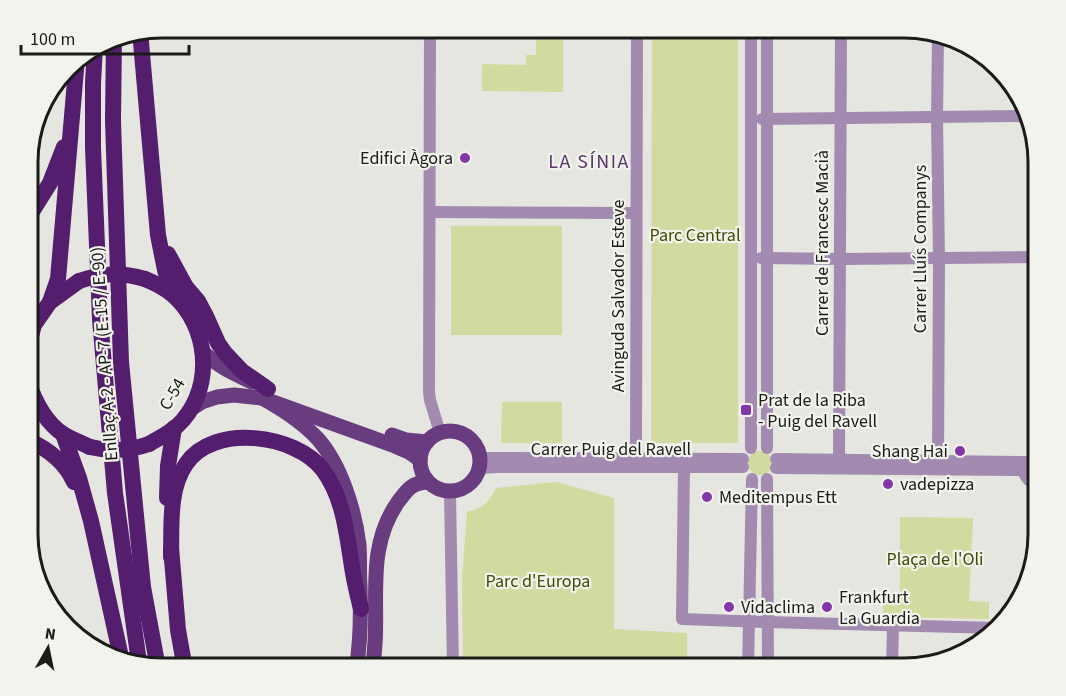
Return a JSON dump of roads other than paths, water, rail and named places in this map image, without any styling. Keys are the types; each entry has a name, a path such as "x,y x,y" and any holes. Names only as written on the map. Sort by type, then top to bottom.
{"highway":[{"path":"141,40 158,235 173,295"},
{"name":"Enllaç A-2 - AP-7 (E-15 / E-90)","path":"114,47 113,121 121,362 144,587 156,658"},
{"name":"Enllaç A-2 - AP-7 (E-15 / E-90)","path":"94,57 93,148 100,319 115,493 139,656"},
{"path":"50,302 58,279 76,72"},
{"path":"38,202 50,183 72,123"},
{"path":"158,235 176,271 198,301 218,343 265,394"},
{"name":"C-54","path":"38,318 50,302 79,281 96,276 123,274 145,279 173,295 188,311 199,331 204,353 202,382 191,409 174,429 149,444 135,449 120,451 90,447 63,434 38,407"},
{"path":"174,429 168,466 167,508 178,630 183,658"},
{"path":"63,434 91,521 120,651"},
{"path":"171,557 173,498 179,478 186,464 196,452 226,440 250,438 279,441 306,453 329,479 343,512 361,609"},
{"path":"38,444 58,459 71,475 91,521"}],"main road":[{"path":"204,353 216,364 265,394 395,446 420,460"},
{"path":"191,409 217,397 265,394 406,441 427,442"},
{"path":"265,394 319,440 343,482 352,510 359,545 361,630 357,658"},
{"path":"459,432 466,436 477,448 480,463 476,477 470,484 450,492 437,489 427,482 420,466 423,449 427,442 441,433 459,432"},
{"path":"373,658 376,636 376,572 380,542 392,512 405,494 418,482 427,482"}],"street":[{"path":"430,38 429,392 441,433"},
{"name":"Avinguda Salvador Esteve","path":"636,458 637,38"},
{"path":"751,448 752,38"},
{"path":"767,38 767,448"},
{"name":"Carrer de Francesc Macià","path":"839,460 841,38"},
{"name":"Carrer Lluís Companys","path":"938,43 938,461"},
{"path":"751,119 1020,116"},
{"path":"430,213 636,213"},
{"path":"752,257 841,259 1028,257"},
{"path":"759,446 767,448 773,453 776,463 771,476 759,480 752,479 747,475 743,463 745,453 759,446"},
{"name":"Carrer Puig del Ravell","path":"480,463 636,458 743,463"},
{"path":"776,463 839,460 938,461 1025,466"},
{"path":"1028,460 1025,466 1028,479"},
{"name":"Carrer Puig del Ravell","path":"480,463 497,467 684,467 743,463"},
{"path":"776,463 1025,466"},
{"path":"684,467 682,618 986,628"},
{"path":"767,478 768,658"},
{"path":"748,658 752,479"},
{"path":"450,492 453,658"},
{"path":"892,658 893,626"}],"place":[{"name":"Edifici Àgora","path":"465,158"},
{"name":"Prat de la Riba - Puig del Ravell","path":"746,410"},
{"name":"Shang Hai","path":"960,451"},
{"name":"vadepizza","path":"888,484"},
{"name":"Meditempus Ett","path":"707,497"},
{"name":"Vidaclima","path":"729,607"},
{"name":"Frankfurt La Guardia","path":"827,607"}],"district":[{"name":"LA SÍNIA","path":"589,161"}],"park label":[{"name":"Parc Central","path":"695,235"},
{"name":"Plaça de l'Oli","path":"935,559"},
{"name":"Parc d'Europa","path":"538,581"}]}
